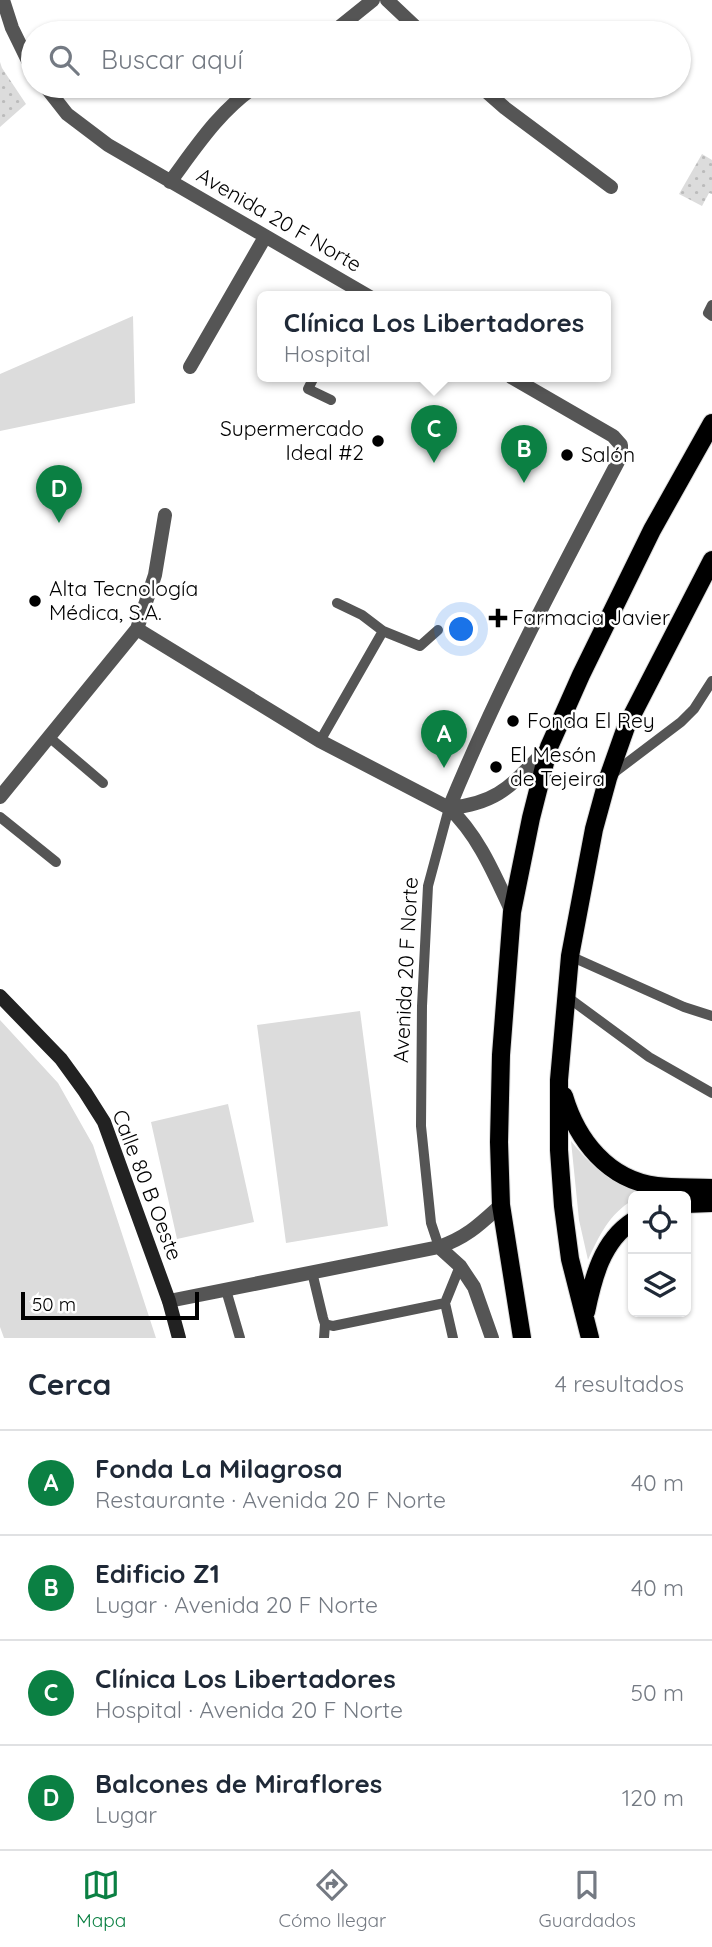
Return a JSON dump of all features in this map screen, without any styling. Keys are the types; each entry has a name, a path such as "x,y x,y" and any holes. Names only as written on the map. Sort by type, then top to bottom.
{"main road":[{"path":"522,1338 501,1205 499,1142 501,1055 512,912 531,818 549,747 581,675 652,530 712,423"},
{"path":"590,1338 570,1259 559,1150 559,1080 570,956 594,829 626,727 712,560"},
{"path":"559,1080 579,1133 607,1165 630,1179 643,1183 666,1187 712,1188"},
{"path":"691,1203 712,1203"},
{"path":"585,1316 592,1281 601,1259 614,1238 628,1225"}],"street":[{"path":"3,0 21,48"},
{"path":"347,21 373,0"},
{"path":"387,0 409,21"},
{"path":"54,98 67,114 108,145 170,182"},
{"name":"Avenida 20 F Norte","path":"238,98 212,124 170,182 356,291"},
{"path":"494,98 611,187"},
{"path":"190,368 265,237"},
{"name":"Avenida 20 F Norte","path":"449,808 478,737 525,637 621,456 621,445 613,436 520,382"},
{"path":"0,797 137,629 155,575 165,514"},
{"path":"137,629 320,741 449,808 472,835 512,912"},
{"path":"449,808 494,797 549,747"},
{"name":"Calle 80 B Oeste","path":"2,1004 61,1059 104,1122 169,1301 179,1338"},
{"path":"169,1301 439,1247 470,1233 501,1205"},
{"path":"439,1247 460,1266 474,1287 492,1338"}],"lane":[{"path":"712,305 708,313 712,316"},
{"path":"312,382 308,389 331,400"},
{"path":"337,603 362,615 383,631 420,646 438,631"},
{"path":"320,741 383,631"},
{"path":"608,778 681,722 694,709 712,681"},
{"path":"49,737 103,783"},
{"name":"Avenida 20 F Norte","path":"439,1247 430,1223 421,1126 422,1006 428,886 449,808"},
{"path":"0,817 56,862"},
{"path":"570,956 684,1007 712,1016"},
{"path":"566,996 649,1056 712,1093"},
{"path":"453,1338 445,1303 460,1266"},
{"path":"312,1272 325,1324 324,1338"},
{"path":"226,1290 240,1338"},
{"path":"325,1324 333,1325 445,1303"}],"shaded area":[{"path":"0,62 26,104 0,127"},
{"path":"702,154 712,160 712,194 709,193 702,206 679,194"},
{"path":"133,316 135,403 0,431 0,374"},
{"path":"360,1011 388,1226 286,1243 257,1025"},
{"path":"0,1020 58,1083 93,1145 156,1338 4,1338 0,1327"},
{"path":"228,1104 254,1222 177,1239 151,1122"},
{"path":"571,1141 598,1170 616,1180 654,1191 628,1191 628,1204 611,1219 588,1260 579,1220"}],"place":[{"name":"Supermercado Ideal #2","path":"378,441"},
{"name":"Salón","path":"567,455"},
{"name":"Clínica Los Libertadores","path":"434,463"},
{"name":"Edificio Z1","path":"524,483"},
{"name":"Balcones de Miraflores","path":"59,523"},
{"name":"Alta Tecnología Médica, S.A.","path":"35,601"},
{"name":"Farmacia Javier","path":"498,618"},
{"name":"Fonda El Rey","path":"513,721"},
{"name":"El Mesón de Tejeira","path":"496,767"},
{"name":"Fonda La Milagrosa","path":"444,768"}]}
